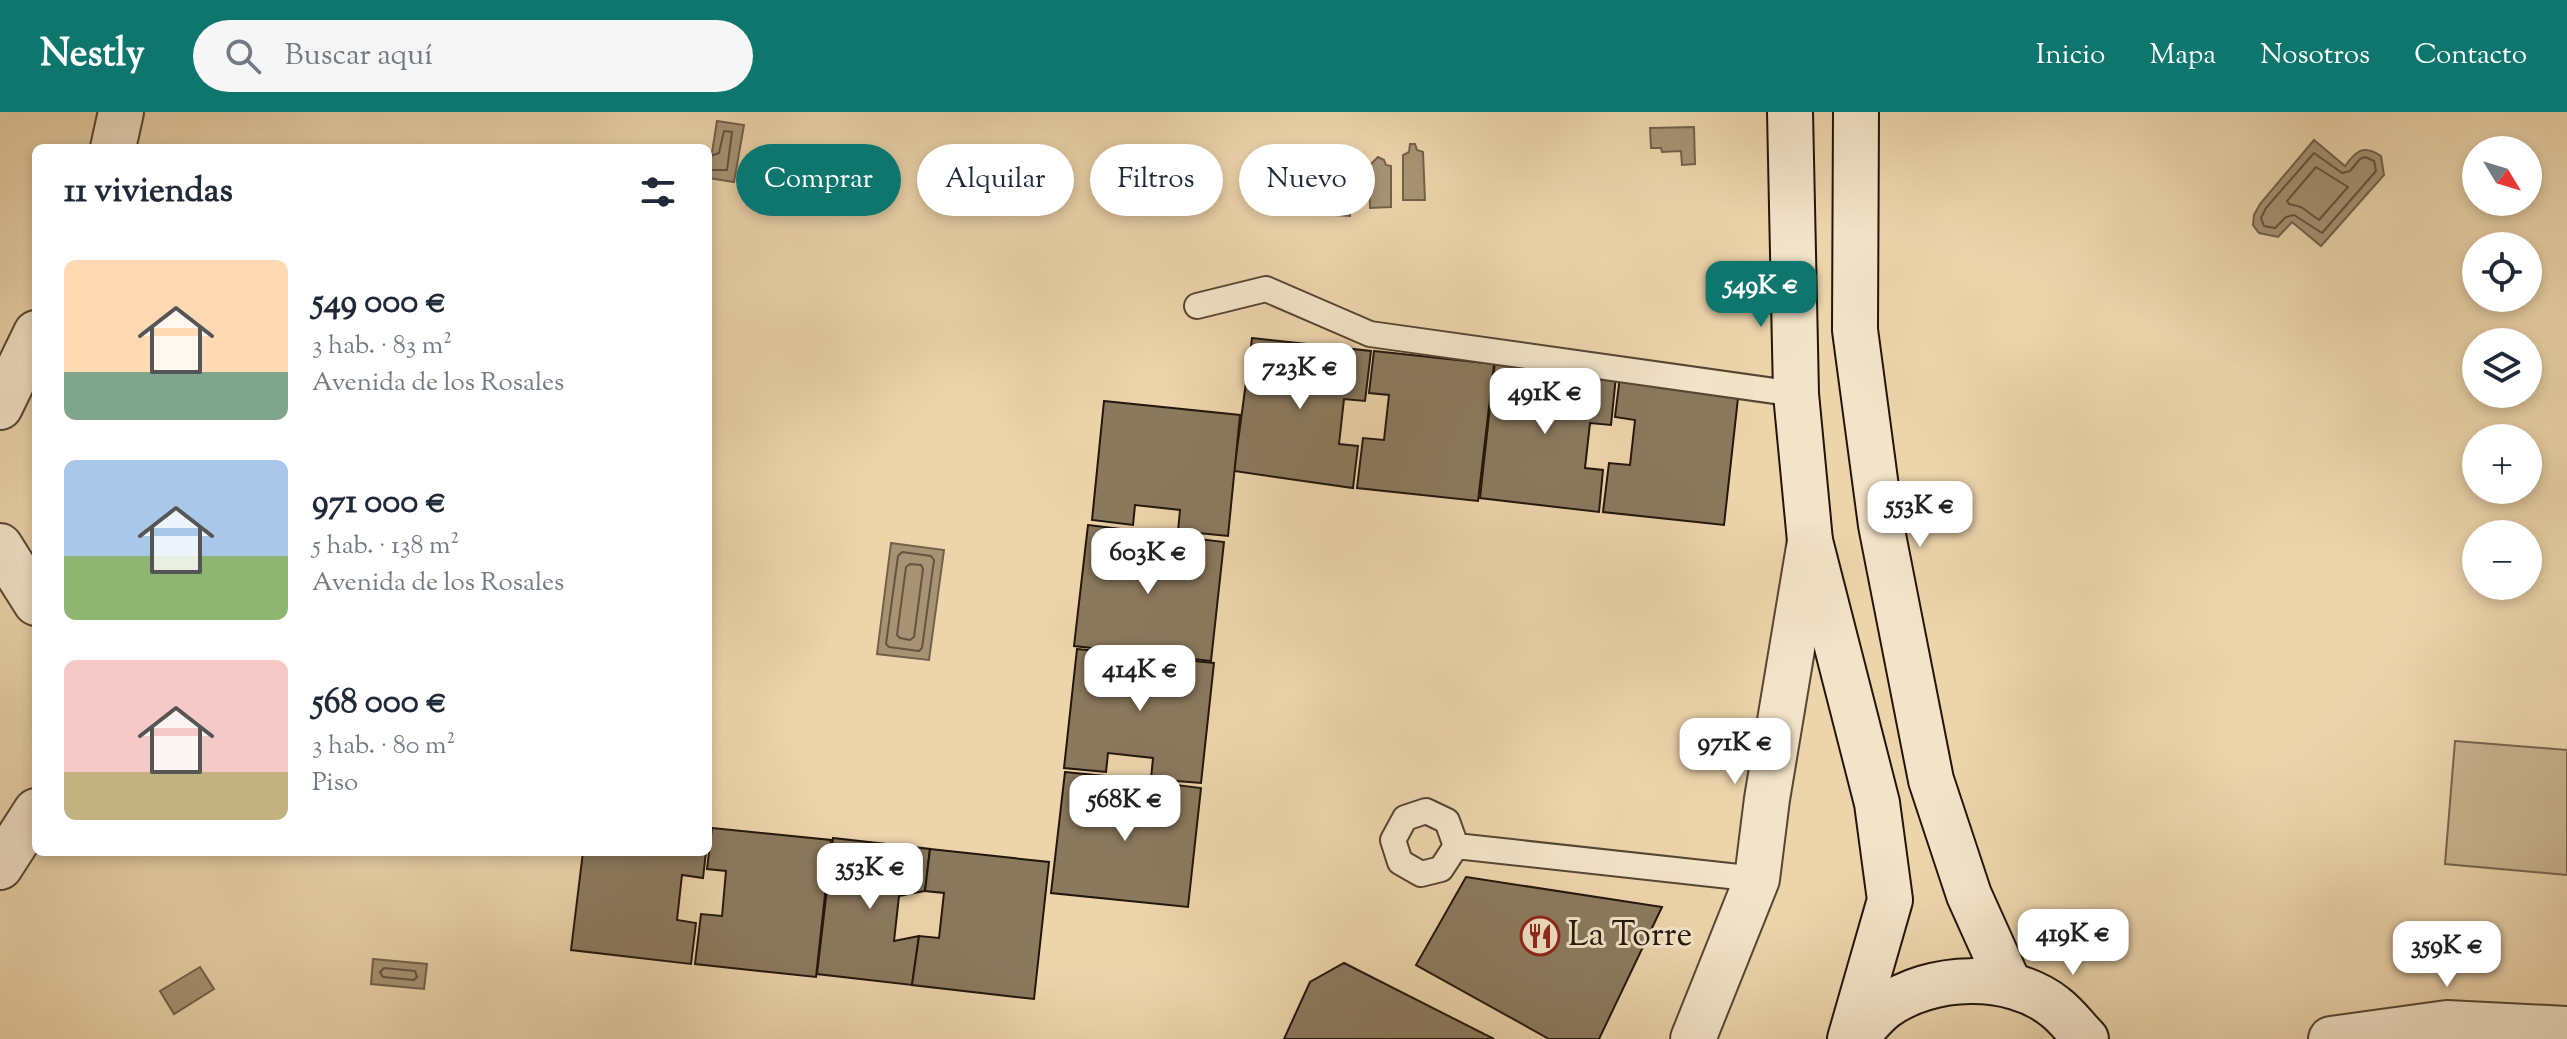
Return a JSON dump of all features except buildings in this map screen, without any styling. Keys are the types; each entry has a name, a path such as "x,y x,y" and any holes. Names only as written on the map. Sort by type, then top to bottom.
{"street":[{"path":"114,144 121,112"},
{"path":"1790,112 1796,394 1810,541 1877,803 1890,900 1852,1039"},
{"path":"1856,112 1855,330 1881,525 1931,780 1969,895 2009,984"},
{"path":"0,407 32,341"},
{"path":"1693,1039 1757,879 1767,799 1810,541"},
{"path":"0,546 32,597"},
{"path":"0,867 32,817"},
{"path":"1852,1039 1883,1008 1910,993 1959,980 2009,984 2055,1006 2087,1037"},
{"path":"2331,1039 2447,1023 2567,1029"}],"lane":[{"path":"1197,306 1266,289 1370,334 1796,394"},
{"path":"1456,846 1757,879"}],"shaded area":[{"path":"2455,741 2567,750 2567,875 2445,864"}],"water":[{"path":"717,121 744,125 741,144 736,144 734,182 712,179"},
{"path":"1694,127 1695,164 1682,165 1681,151 1662,152 1661,148 1651,148 1650,128"},
{"path":"2314,140 2345,166 2360,151 2375,152 2381,156 2384,175 2321,246 2292,222 2278,237 2259,233 2253,225 2260,204"},
{"path":"1410,144 1415,144 1417,150 1423,152 1425,200 1403,200 1403,155 1409,152"},
{"path":"1378,157 1391,166 1391,207 1375,208 1375,160"},
{"path":"891,543 944,550 929,660 877,654"},
{"path":"373,959 427,964 424,989 371,984"},
{"path":"200,967 214,989 174,1014 160,991"}],"place":[{"name":"La Torre","path":"1540,936"}]}
